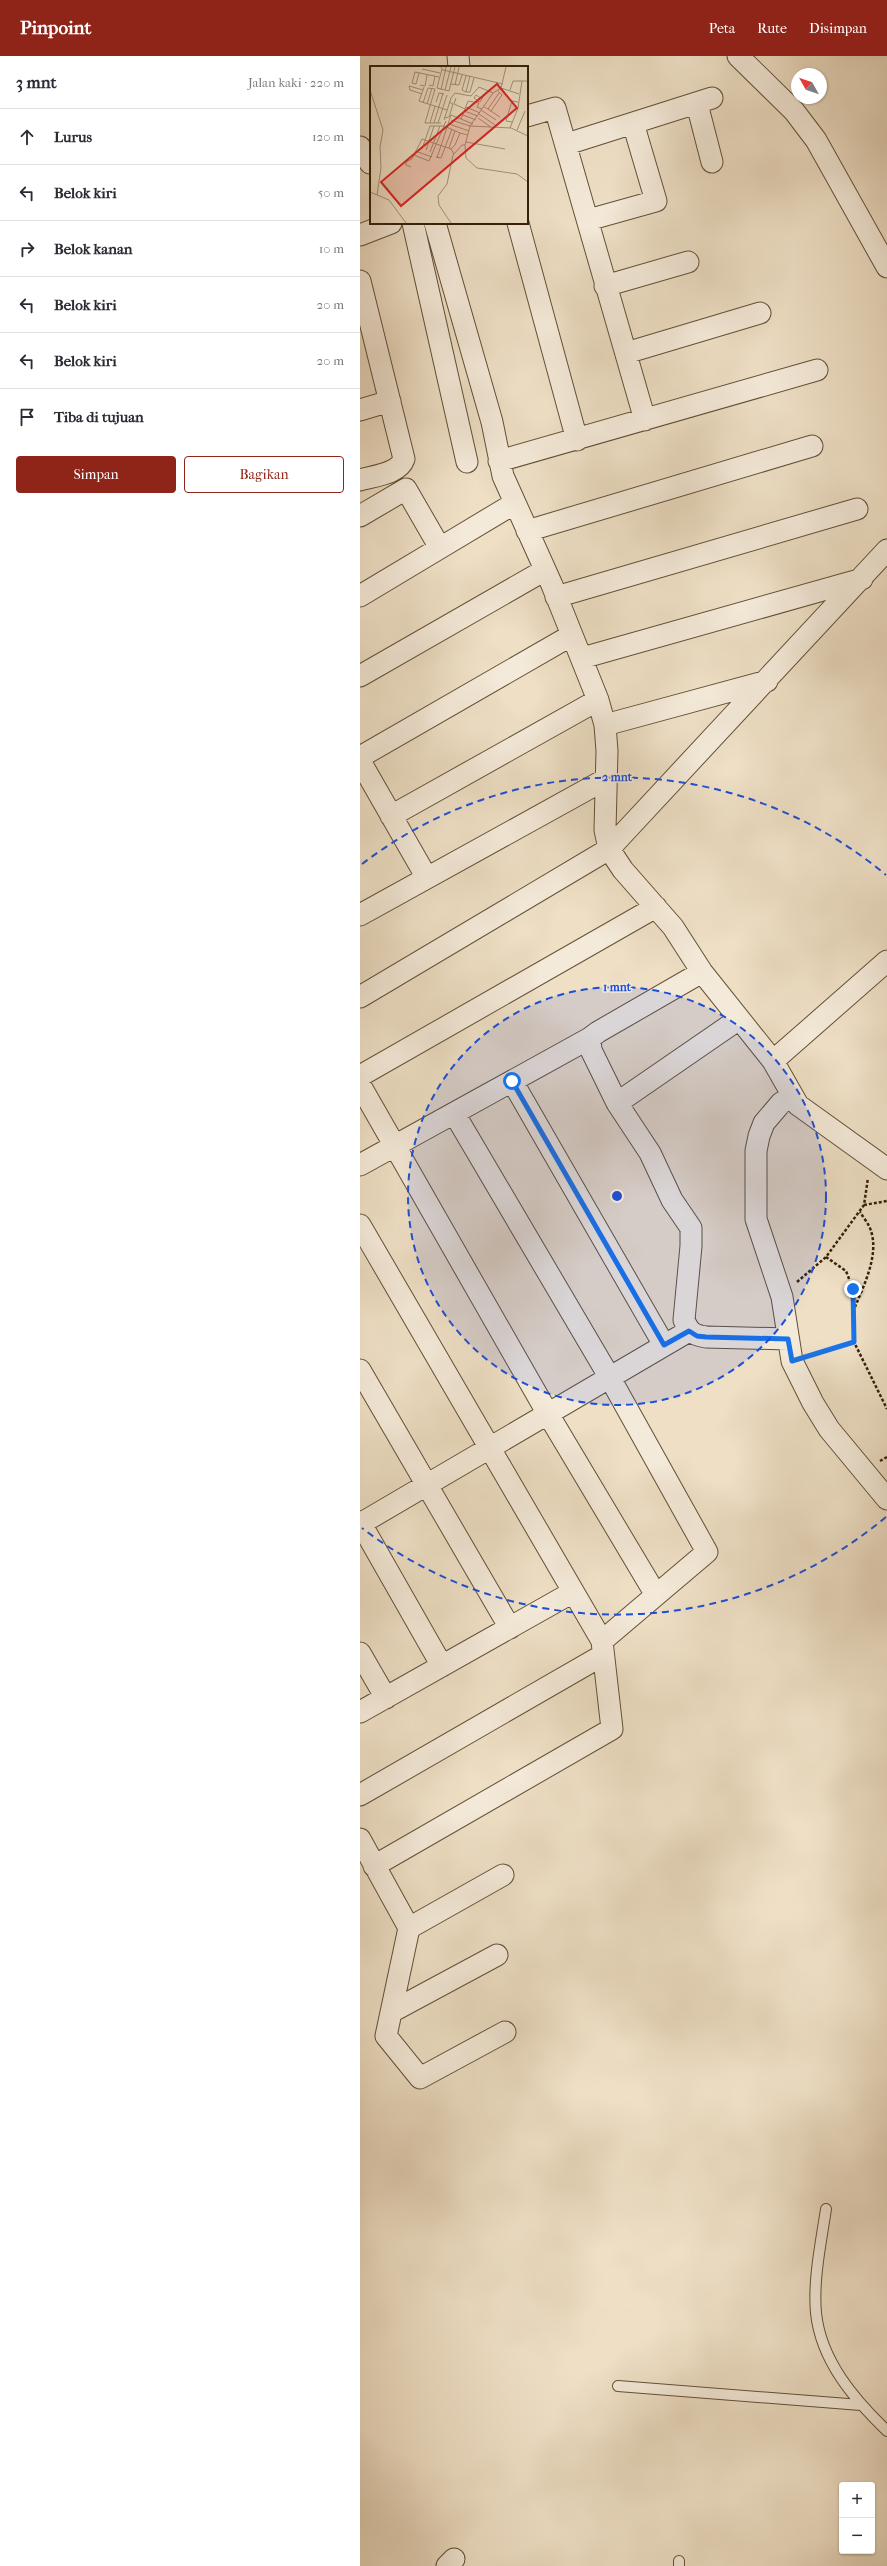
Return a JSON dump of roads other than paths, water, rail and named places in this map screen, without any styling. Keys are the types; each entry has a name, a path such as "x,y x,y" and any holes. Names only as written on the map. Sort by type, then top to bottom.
{"street":[{"path":"458,56 459,66"},
{"path":"738,56 794,111 816,140 887,267"},
{"path":"567,144 705,101 712,162"},
{"path":"528,116 555,108 567,144 605,286 645,420"},
{"path":"588,220 656,201 633,123"},
{"path":"360,235 388,224"},
{"path":"413,224 467,462"},
{"path":"435,224 492,422 499,461 515,503 582,658 598,700 605,725 606,779 604,830 609,849 623,870 656,907 702,972 738,1019 773,1061 798,1105 814,1119 878,1164"},
{"path":"518,224 577,440"},
{"path":"605,286 688,262"},
{"path":"360,281 366,330 390,401 403,453 402,464 395,470 360,480"},
{"path":"626,353 760,313"},
{"path":"499,461 577,440 817,370"},
{"path":"360,410 390,401"},
{"path":"527,531 812,446"},
{"path":"360,516 406,489 440,548"},
{"path":"360,596 515,503"},
{"path":"556,596 857,509"},
{"path":"360,997 609,849 863,579 887,550"},
{"path":"360,676 545,570"},
{"path":"582,658 863,579"},
{"path":"360,757 572,635"},
{"path":"605,725 767,681"},
{"path":"391,816 598,700"},
{"path":"360,761 427,878"},
{"path":"360,915 606,779"},
{"path":"360,1076 656,907"},
{"path":"773,1061 887,961"},
{"path":"360,1165 590,1038 702,972"},
{"path":"618,1103 738,1019"},
{"path":"590,1038 591,1050 618,1103 650,1153 672,1200 691,1228 684,1320 689,1331 697,1336 706,1337 788,1339"},
{"path":"512,1081 664,1345"},
{"path":"360,1085 396,1145 548,1414 656,1595"},
{"path":"794,1097 781,1103 764,1123 756,1151 756,1219 782,1297 792,1361 813,1403 829,1429 887,1499"},
{"path":"360,1795 602,1648 656,1595 707,1552 610,1378 454,1113"},
{"path":"360,1225 573,1592 602,1648 612,1729 374,1866"},
{"path":"442,1666 360,1523 426,1486 689,1331"},
{"path":"360,1370 426,1486 510,1628"},
{"path":"360,1712 573,1592"},
{"path":"360,1653 386,1698"},
{"path":"360,1840 409,1928 386,2036 420,2078 504,2032"},
{"path":"409,1928 503,1875"},
{"path":"391,2012 497,1955"}],"lane":[{"path":"826,2209 816,2279 816,2312 818,2329 832,2364 861,2405 887,2431"},
{"path":"618,2386 861,2405"}]}
